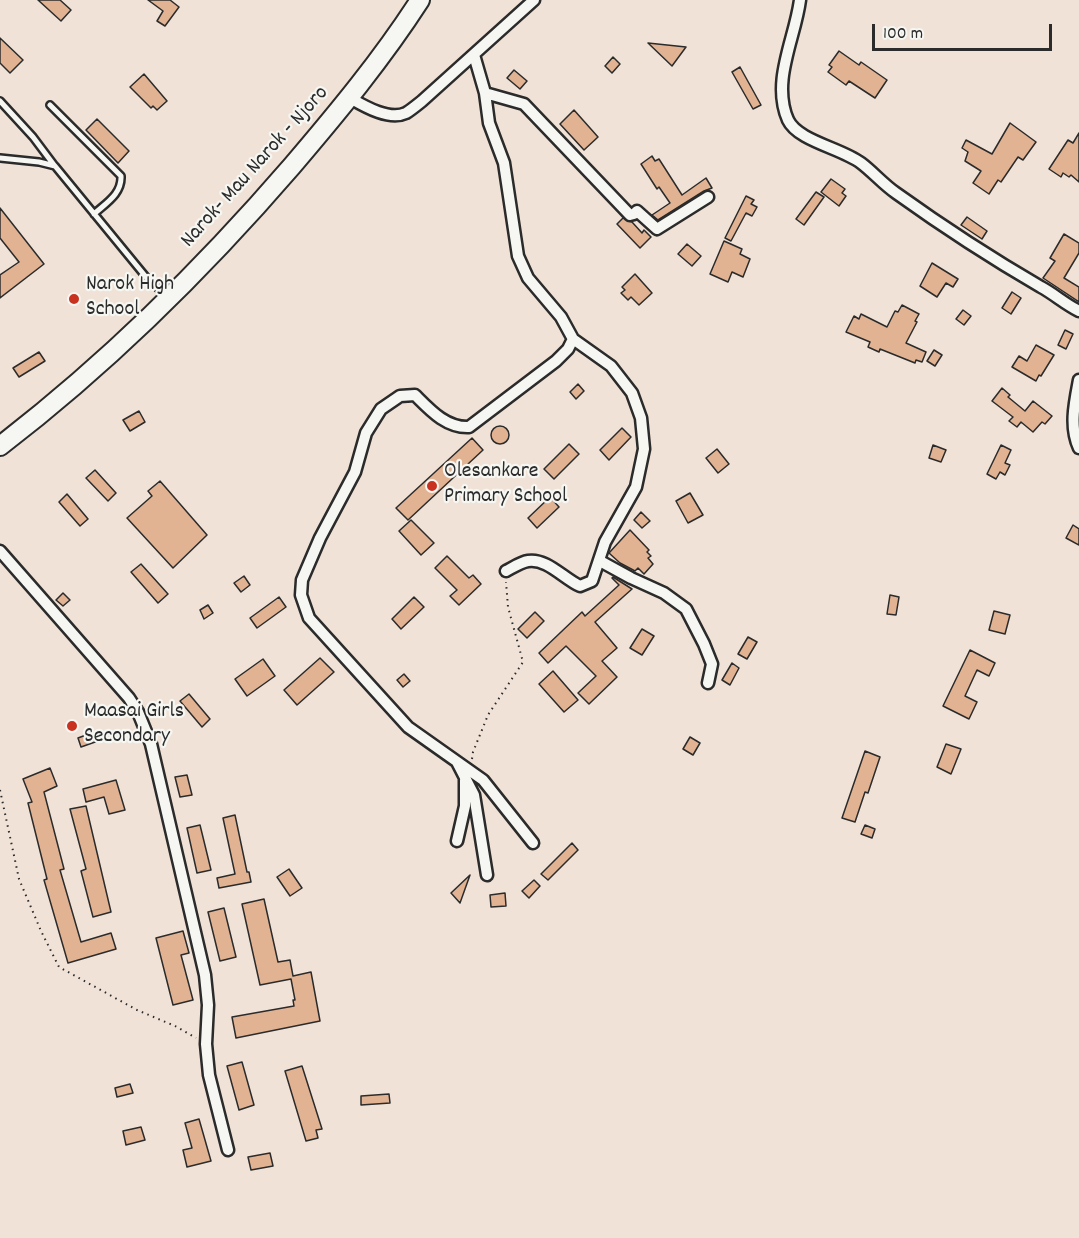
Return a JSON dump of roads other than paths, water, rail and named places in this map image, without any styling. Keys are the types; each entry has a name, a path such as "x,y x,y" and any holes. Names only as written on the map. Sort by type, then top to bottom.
{"highway":[{"name":"Narok- Mau Narok - Njoro","path":"0,446 87,374 239,227 350,98 394,41 420,0"}],"street":[{"path":"350,98 394,116 405,114 534,0"},
{"path":"800,0 783,72 783,107 789,123 806,138 839,150 861,163 913,205 1019,275 1079,311"},
{"path":"474,55 485,93 489,123 504,163 518,256 528,278 561,317 573,339 611,366 632,393 641,418 644,449 636,487 605,542 592,581 580,586 568,580 551,566 528,561 506,572"},
{"path":"485,93 524,104 625,211 630,215 637,211 657,229 708,197"},
{"path":"487,875 474,795 468,774 456,759 408,727 309,618 301,595 302,580 320,538 354,472 366,434 381,409 400,396 415,395 430,411 456,428 469,427 556,362 568,349 573,339"},
{"path":"1079,380 1073,431 1079,448"},
{"path":"0,552 123,691 138,712 144,726 167,810 205,975 209,1075 228,1150"},
{"path":"600,561 664,593 686,609 705,644 712,664 708,683"},
{"path":"457,841 465,806 468,774"},
{"path":"468,774 483,780 533,843"}],"lane":[{"path":"0,101 33,137 146,277 168,298"},
{"path":"50,105 121,176 121,185 116,194 94,214"},
{"path":"0,158 55,166"}],"place":[{"name":"Narok High School","path":"74,299"},
{"name":"Olesankare Primary School","path":"432,486"},
{"name":"Maasai Girls Secondary","path":"72,726"}]}
